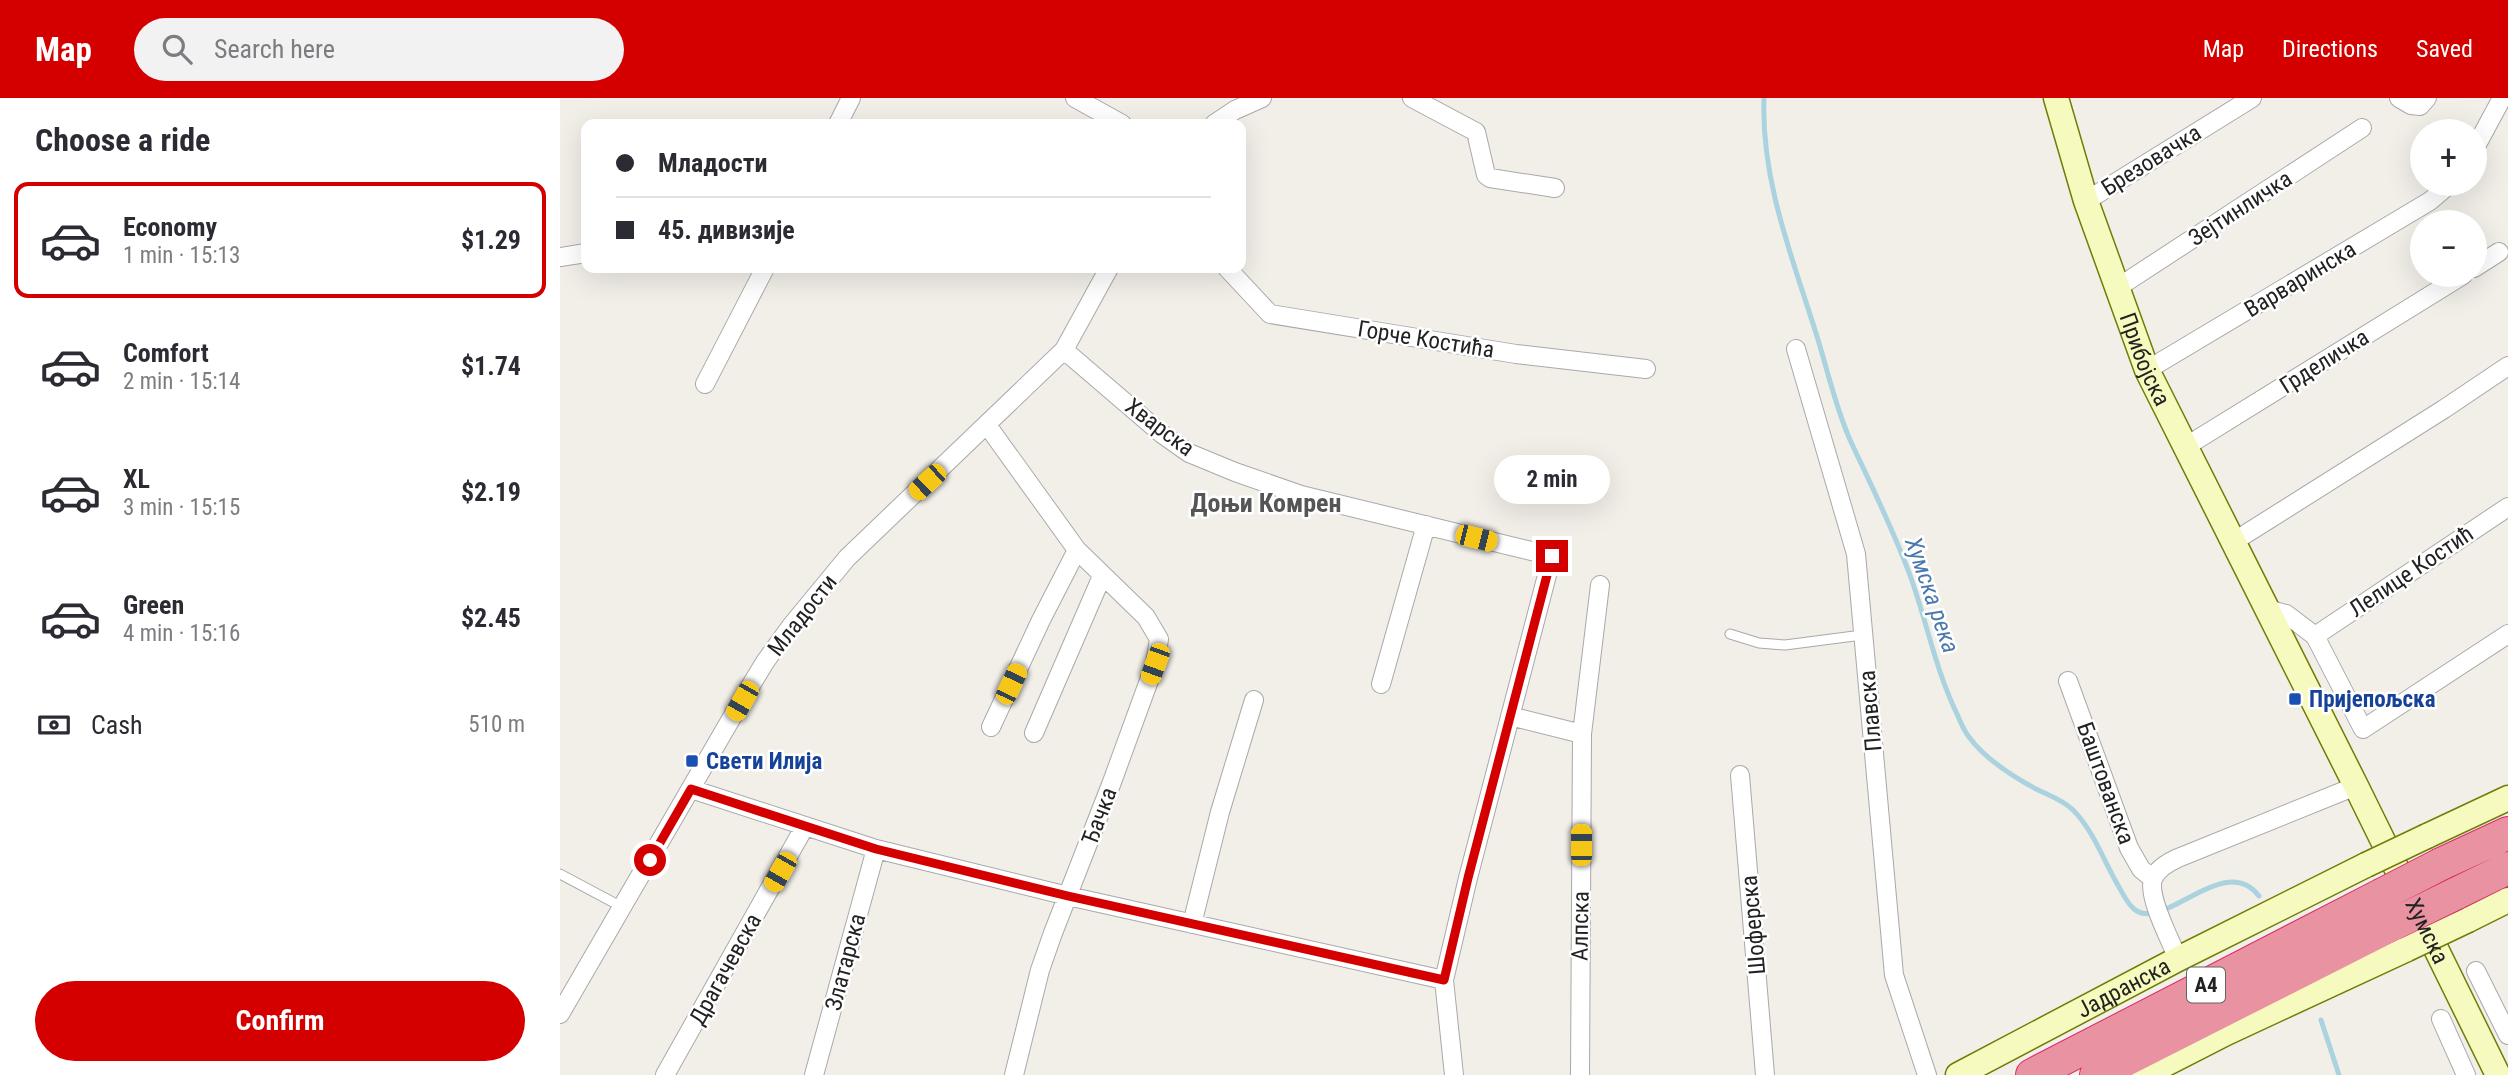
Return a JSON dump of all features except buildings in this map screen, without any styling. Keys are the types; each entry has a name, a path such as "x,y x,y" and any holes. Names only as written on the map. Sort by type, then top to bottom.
{"highway":[{"name":"A4","path":"2032,1075 2441,864 2508,833"},
{"name":"A4","path":"2096,1075 2462,907 2508,868"}],"street":[{"path":"840,119 851,98"},
{"path":"1075,98 1113,119"},
{"path":"1222,119 1262,98"},
{"path":"1412,98 1476,132 1486,175 1490,178 1555,188"},
{"name":"Прибојска","path":"2056,98 2086,201 2147,370 2356,786"},
{"name":"Брезовачка","path":"2086,201 2252,98"},
{"path":"2399,98 2411,105 2424,102"},
{"path":"2487,126 2502,98"},
{"name":"Зејтинличка","path":"2117,288 2362,128"},
{"name":"Варваринска","path":"2147,370 2436,196"},
{"path":"2487,260 2499,252"},
{"path":"560,257 581,254"},
{"path":"705,384 762,273"},
{"name":"Младости","path":"560,1014 765,662 819,590 848,558 1065,350 1106,273"},
{"name":"Горче Костића","path":"1232,273 1270,314 1516,354 1646,369"},
{"name":"Грделичка","path":"2185,447 2444,287"},
{"name":"Плавска","path":"1796,349 1856,554 1894,975 1927,1075"},
{"name":"Хварска","path":"1065,350 1162,434 1189,453 1301,495 1552,556 1510,716"},
{"path":"2233,542 2508,366"},
{"name":"Ђачка","path":"987,425 1077,550 1146,617 1159,639 1158,650 1040,970 1014,1075"},
{"name":"Лелице Костић","path":"2315,636 2508,507"},
{"path":"1381,684 1426,525"},
{"path":"991,727 1077,550"},
{"path":"1034,733 1102,576"},
{"name":"Алпска","path":"1580,1075 1582,734 1600,585"},
{"path":"2267,609 2287,614 2315,636 2363,729 2508,634"},
{"name":"Баштованска","path":"2068,681 2129,848 2141,869 2153,880"},
{"path":"1192,924 1220,812 1254,700"},
{"path":"1454,1075 1444,980 1510,716 1582,734"},
{"name":"Шоферска","path":"1740,775 1765,1075"},
{"path":"2178,958 2154,899 2152,888 2157,873 2171,861 2356,786"},
{"name":"Хумска","path":"2356,786 2498,1075"},
{"path":"691,789 876,849 1068,896 1444,980"},
{"name":"Јадранска","path":"1958,1075 2178,958 2508,798"},
{"name":"Драгачевска","path":"665,1075 806,826"},
{"name":"Златарска","path":"814,1075 876,849"},
{"path":"2462,907 2508,900"},
{"path":"2144,1075 2400,937"},
{"name":"Хумска","path":"2476,971 2508,1035"},
{"path":"2441,1019 2466,1075"}],"lane":[{"path":"1730,634 1759,643 1784,645 1862,635"},
{"path":"560,874 622,907"}],"waterway":[{"name":"Хумска река","path":"1764,98 1764,128 1772,187 1836,401 1845,429 1904,561 1943,681 1965,732 1983,753 2000,766 2073,810 2087,827 2134,909 2146,914 2161,911 2212,886 2229,882 2245,884 2259,896"},
{"name":"Хумска река","path":"2321,1020 2339,1075"}],"place":[{"name":"Пријепољска","path":"2295,699"},
{"name":"Свети Илија","path":"692,761"}],"district":[{"name":"Доњи Комрен","path":"1266,503"}],"route":[{"path":"650,860 691,789 876,849 1068,896 1444,980 1552,556"}]}
